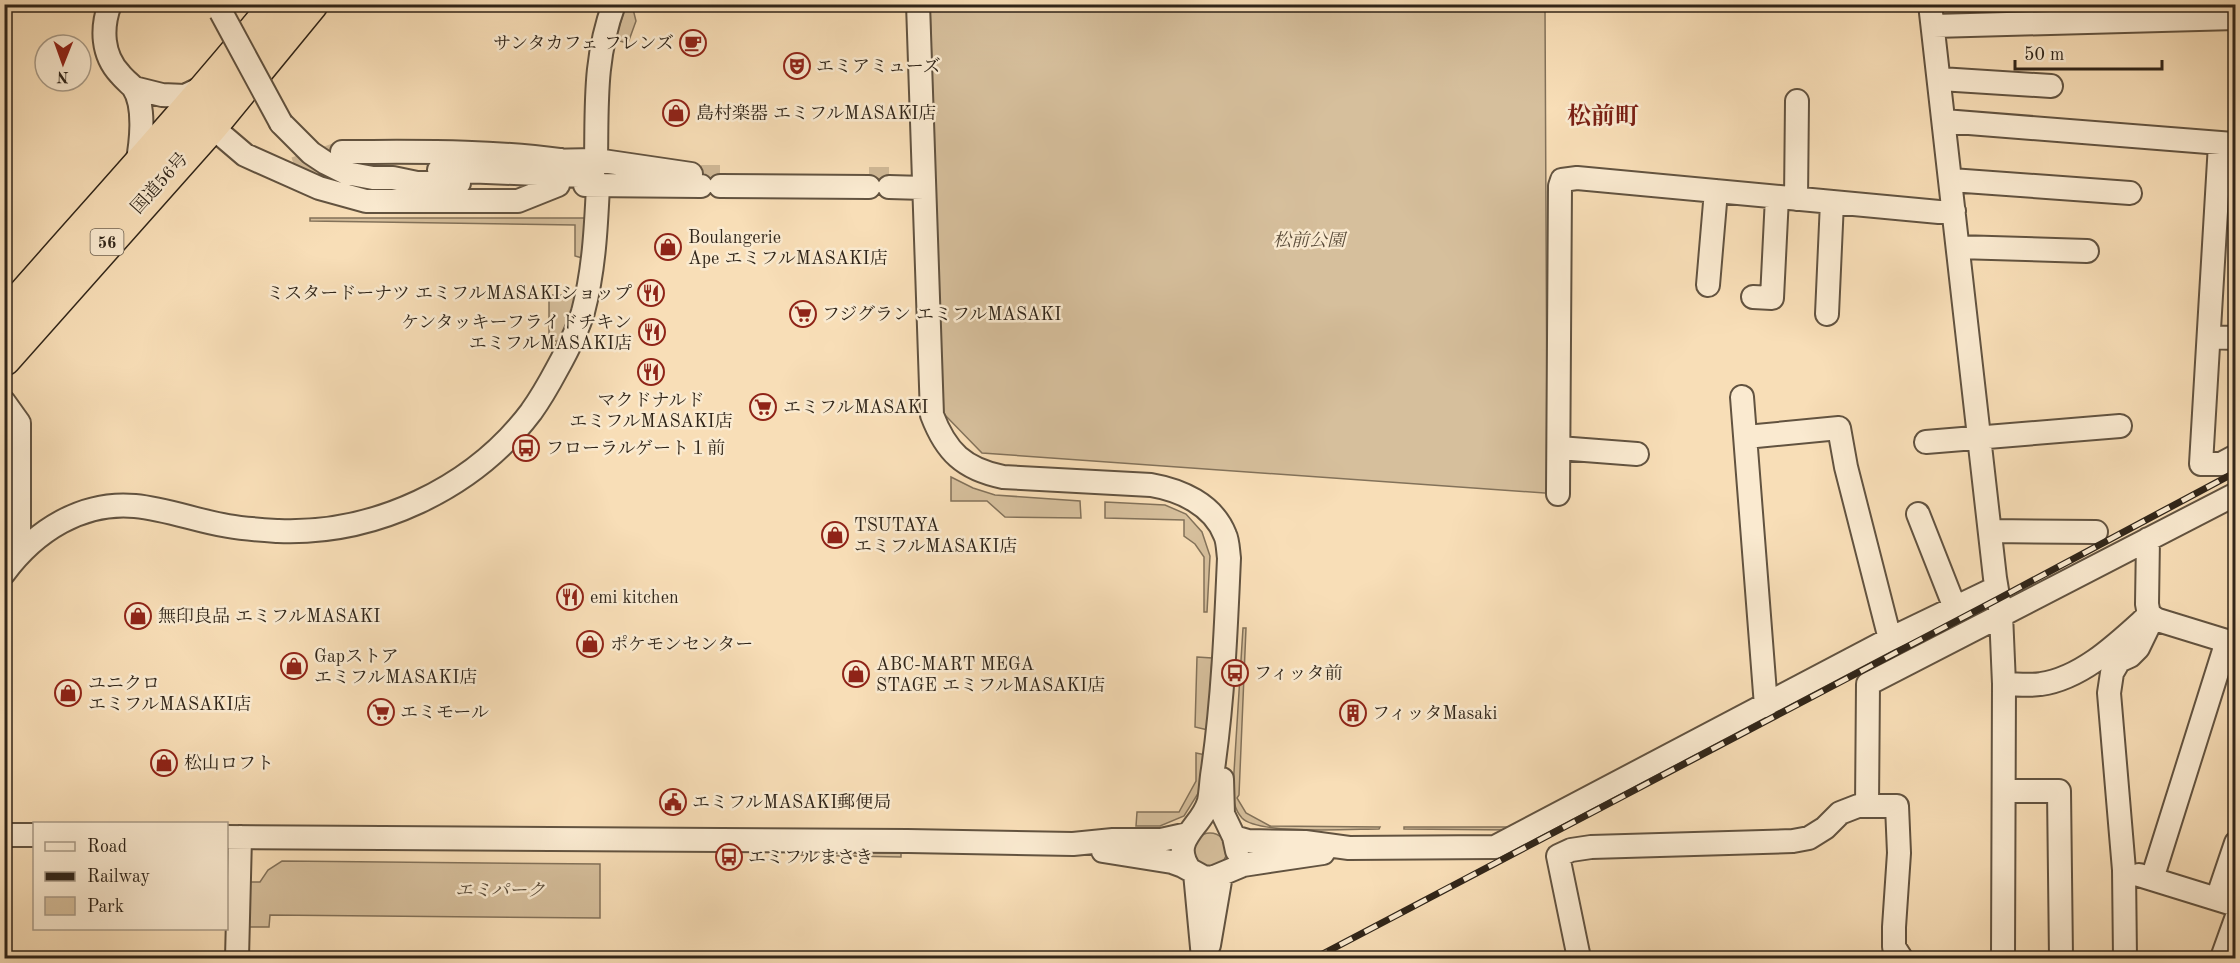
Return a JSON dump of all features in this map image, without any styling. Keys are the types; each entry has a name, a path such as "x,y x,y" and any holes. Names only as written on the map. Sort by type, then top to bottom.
{"highway":[{"name":"国道56号","path":"4,318 137,165 216,80 277,4"},
{"name":"国道56号","path":"4,359 211,126 311,4"}],"street":[{"path":"110,4 106,14 103,38 108,56 118,73 134,88 162,95 185,96 216,80"},
{"path":"596,160 599,61 614,4"},
{"path":"918,4 932,415 945,445 967,464 985,473 1003,477 1172,488 1188,496 1213,514 1226,535 1229,558 1218,742 1208,803 1184,841 1183,856 1192,872 1204,958"},
{"path":"219,8 281,123 311,153 326,164 346,173 417,183 598,186 710,181 924,183"},
{"path":"2004,958 2004,684 2001,614 1996,588 1932,15 2202,12 2235,18"},
{"path":"1940,79 2051,86"},
{"path":"134,88 140,118 141,142 137,165"},
{"path":"1753,297 1772,298 1797,101"},
{"path":"1944,121 2228,144 2225,240 2209,337 2201,464 2221,464 2235,456"},
{"path":"211,126 245,155 288,170 319,188 366,201 518,201 558,185"},
{"path":"342,152 509,154 563,160"},
{"path":"439,170 462,163 596,160 710,181"},
{"path":"4,573 19,553 39,535 56,524 81,513 107,507 133,506 158,509 228,526 254,529 309,531 338,528 377,519 417,503 455,482 489,456 530,413 569,346 582,313 592,271 598,186 594,178 585,176 439,170 393,178"},
{"path":"1558,494 1560,186 1563,180 1577,178 1939,212 1954,211"},
{"path":"1951,180 2130,193"},
{"path":"1708,285 1716,191"},
{"path":"1827,314 1832,202"},
{"path":"1958,247 2087,251"},
{"path":"2209,337 2235,338"},
{"path":"1742,397 1766,706"},
{"path":"4,402 19,423 19,553"},
{"path":"1926,442 2120,426"},
{"path":"1746,437 1839,428 1846,467 1890,639"},
{"path":"1559,448 1636,454"},
{"path":"1867,806 1868,684 2235,494"},
{"path":"1918,514 1954,608"},
{"path":"1990,531 2096,532"},
{"path":"2125,958 2124,870 2109,693 2112,673 2120,661 2130,656 2138,648 2151,616 2146,604 2148,539"},
{"path":"237,958 233,837 1072,844 1113,840 1161,840 1210,823 1224,827 1232,835 1248,841 1305,842 1349,848 1495,847 1890,639 1996,588"},
{"path":"2151,616 2231,643 2152,879"},
{"path":"2004,684 2040,684 2061,679 2087,665 2151,616"},
{"path":"1204,958 1224,874 1233,865 1237,856 1237,846 1221,804 1222,768 1218,742"},
{"path":"2004,791 2059,791 2061,958"},
{"path":"1579,958 1558,856 1571,850 1591,847 1792,841 1809,838 1840,813 1858,806 1897,806 1899,853 1894,947 1901,958"},
{"path":"4,835 33,835"},
{"path":"2124,870 2226,902 2235,843"},
{"path":"1072,844 1172,862 1203,877 1212,878 1243,865 1349,848"},
{"path":"2222,958 2235,919"}],"green space":[{"name":"松前公園","path":"1461,4 1464,8 1545,7 1547,428 1558,494 982,453 942,412 930,5"},
{"path":"626,5 632,5 636,21 628,43 615,40"},
{"path":"310,218 585,218 582,258 575,256 575,225 310,221"},
{"path":"549,295 576,295 562,341 549,341"},
{"path":"951,477 973,488 995,495 1080,501 1081,518 1005,517 987,501 951,501"},
{"path":"1105,502 1165,505 1186,514 1202,532 1210,556 1207,612 1204,612 1204,557 1195,544 1184,536 1184,520 1105,518"},
{"path":"1243,628 1246,628 1239,795 1237,798 1246,813 1270,826 1380,827 1379,829 1328,830 1266,827 1251,823 1239,815 1234,804 1233,788"},
{"path":"1197,657 1212,658 1208,730 1195,727"},
{"path":"1196,753 1206,755 1204,784 1184,816 1160,826 1136,826 1137,812 1179,812 1196,781"},
{"path":"1404,827 1516,827 1513,830 1404,829"},
{"path":"1210,833 1222,838 1227,850 1222,862 1210,867 1198,862 1193,850 1198,838"},
{"path":"793,851 901,853 901,857 793,855"},
{"name":"エミパーク","path":"282,861 600,864 600,918 270,915 269,927 248,927 248,882 260,882 268,870"}],"tunnel":[{"path":"295,168 336,154"},
{"path":"701,176 720,176"},
{"path":"869,178 889,178"}],"railway":[{"path":"1315,958 2236,472"}],"place":[{"name":"サンタカフェ フレンズ","path":"693,43"},
{"name":"エミアミューズ","path":"797,66"},
{"name":"島村楽器 エミフルMASAKI店","path":"676,113"},
{"name":"Boulangerie Ape エミフルMASAKI店","path":"668,247"},
{"name":"ミスタードーナツ エミフルMASAKIショップ","path":"651,293"},
{"name":"フジグラン エミフルMASAKI","path":"803,314"},
{"name":"ケンタッキーフライドチキン エミフルMASAKI店","path":"652,332"},
{"name":"マクドナルド エミフルMASAKI店","path":"651,372"},
{"name":"エミフルMASAKI","path":"763,407"},
{"name":"フローラルゲート１前","path":"526,448"},
{"name":"TSUTAYA エミフルMASAKI店","path":"835,535"},
{"name":"emi kitchen","path":"570,597"},
{"name":"無印良品 エミフルMASAKI","path":"138,616"},
{"name":"ポケモンセンター","path":"590,644"},
{"name":"Gapストア エミフルMASAKI店","path":"294,666"},
{"name":"フィッタ前","path":"1235,673"},
{"name":"ABC-MART MEGA STAGE エミフルMASAKI店","path":"856,674"},
{"name":"ユニクロ エミフルMASAKI店","path":"68,693"},
{"name":"エミモール","path":"381,712"},
{"name":"フィッタMasaki","path":"1353,713"},
{"name":"松山ロフト","path":"164,763"},
{"name":"エミフルMASAKI郵便局","path":"673,802"},
{"name":"エミフルまさき","path":"729,857"}],"district":[{"name":"松前町","path":"1603,116"}]}
